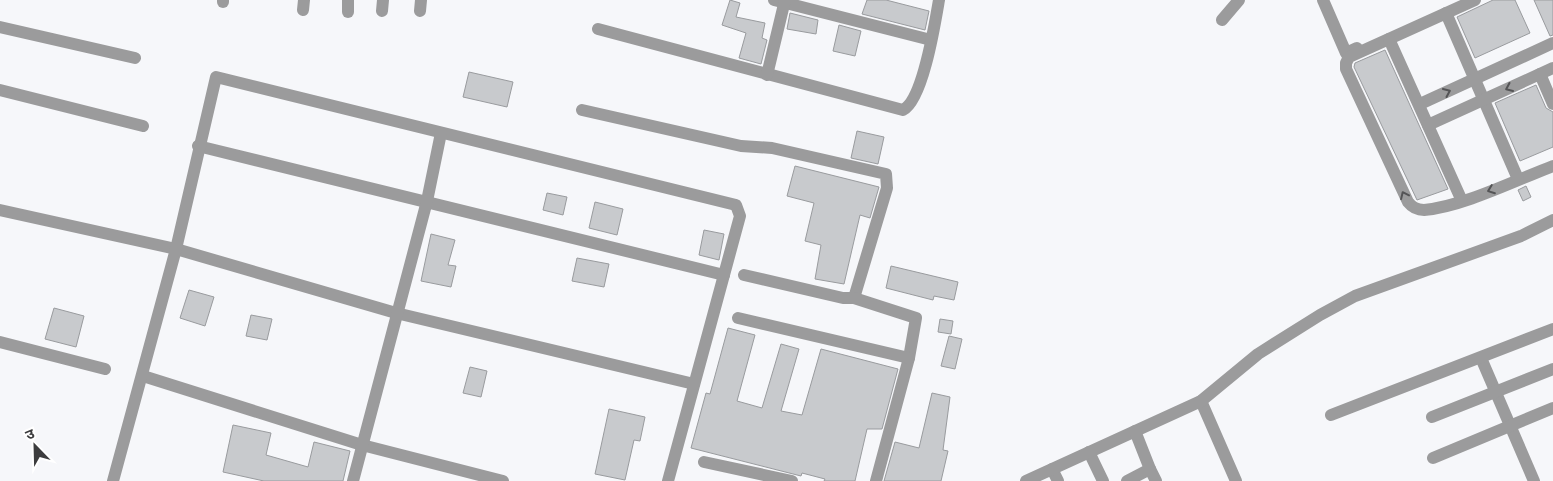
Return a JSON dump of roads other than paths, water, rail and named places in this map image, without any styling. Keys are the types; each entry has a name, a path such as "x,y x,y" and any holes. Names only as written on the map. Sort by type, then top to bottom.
{"street":[{"path":"598,29 903,110 914,98 926,63 939,0"},
{"path":"1222,20 1239,0"},
{"path":"1323,0 1346,53 1461,0"},
{"path":"1476,0 1349,57 1346,69 1408,202 1413,208 1423,210 1462,201 1553,166"},
{"path":"766,75 781,1 931,40"},
{"path":"1446,13 1482,100 1518,179"},
{"path":"0,26 135,58"},
{"path":"1389,39 1420,104 1462,201"},
{"path":"1420,104 1553,43"},
{"path":"1428,125 1553,68"},
{"path":"1540,74 1553,104"},
{"path":"113,481 176,249 198,146 216,77 736,205 740,216 668,481"},
{"path":"0,90 143,126"},
{"path":"582,110 741,146 772,148 886,174 886,188 854,298"},
{"path":"352,481 427,201 441,133"},
{"path":"198,146 724,275"},
{"path":"0,210 176,249 396,313 694,384"},
{"path":"1026,481 1201,401 1258,354 1320,315 1355,296 1503,242 1553,220"},
{"path":"744,275 843,298 854,298 916,318 909,358 876,481"},
{"path":"738,318 909,358"},
{"path":"1331,415 1553,329"},
{"path":"0,342 105,369"},
{"path":"1481,358 1534,481"},
{"path":"1432,417 1553,369"},
{"path":"143,376 362,445 503,481"},
{"path":"1201,401 1236,481"},
{"path":"1433,458 1553,408"},
{"path":"1135,431 1156,481"},
{"path":"1089,452 1103,481"},
{"path":"704,462 792,481"},
{"path":"1052,469 1058,481"},
{"path":"1127,481 1150,469"}]}
